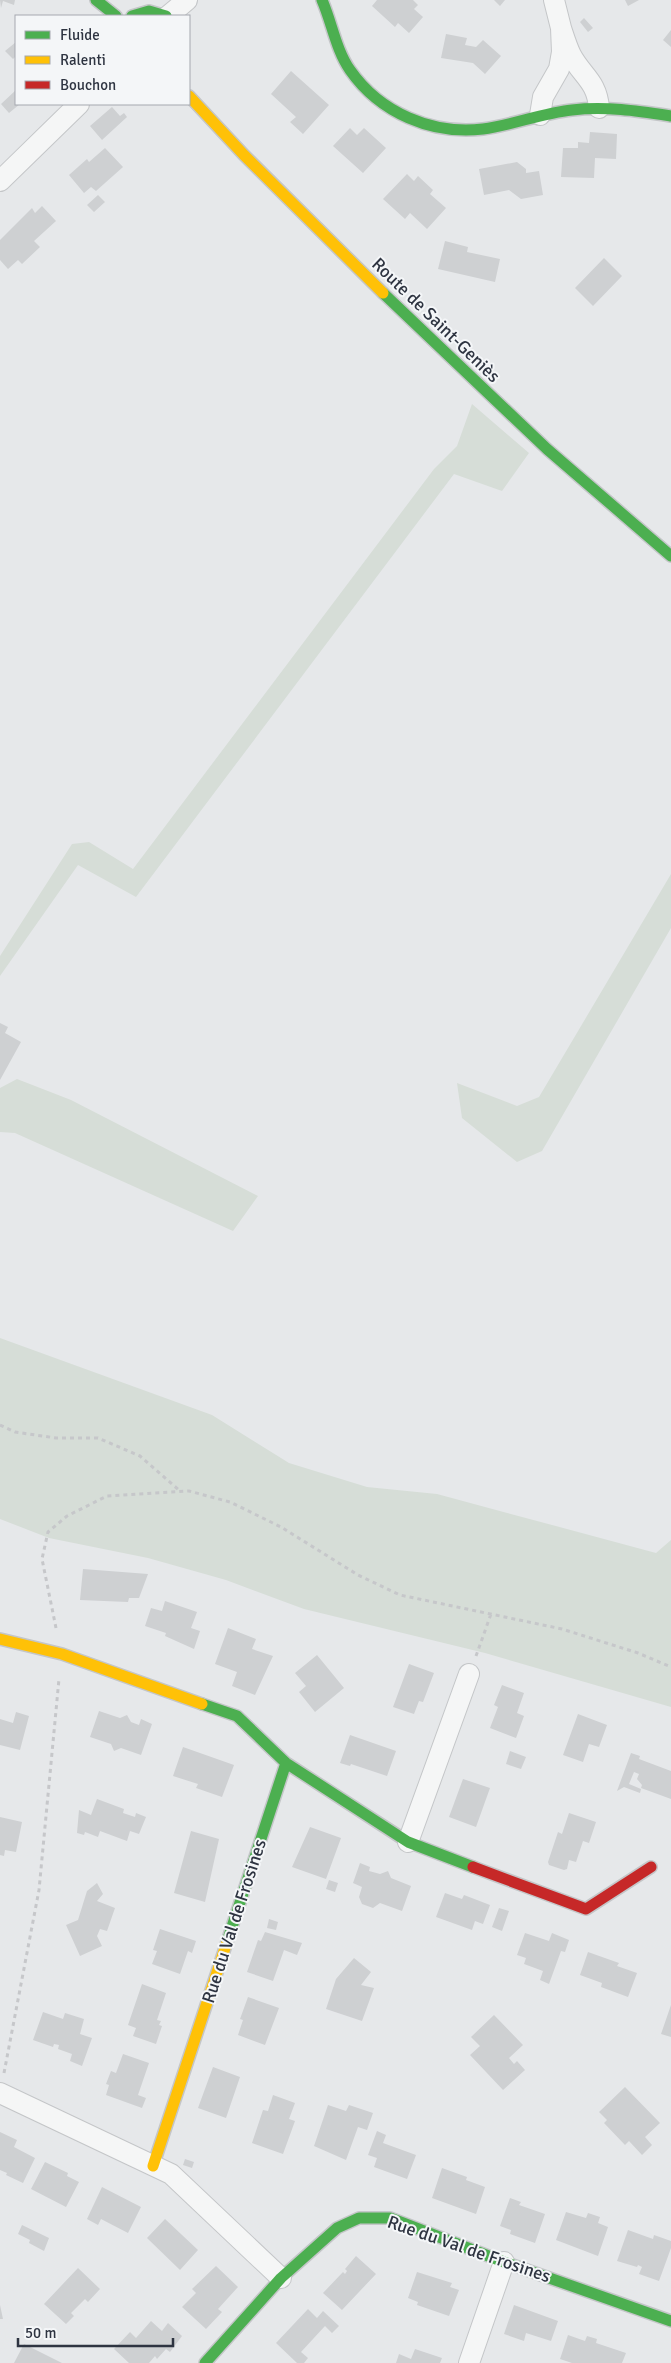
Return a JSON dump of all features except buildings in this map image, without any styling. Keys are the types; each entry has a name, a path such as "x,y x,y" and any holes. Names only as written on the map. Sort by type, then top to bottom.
{"street":[{"path":"96,0 115,15"},
{"path":"168,15 187,0"},
{"path":"322,0 329,16 337,47 351,71 375,99 404,118 435,127 472,130 540,115 599,108 671,116"},
{"path":"554,0 561,28 571,55 593,83 598,97 599,108"},
{"path":"135,15 145,11 157,11 165,15"},
{"path":"540,115 543,97 558,69 562,52 561,28"},
{"name":"Route de Saint-Geniès","path":"190,97 244,155 416,326 547,449 671,556"},
{"path":"0,181 78,105"},
{"path":"0,1639 62,1654 236,1716 286,1763 408,1842 586,1909 651,1867"},
{"path":"408,1842 469,1674"},
{"name":"Rue du Val de Frosines","path":"153,2166 286,1763"},
{"path":"1,2087 171,2174 281,2278"},
{"name":"Rue du Val de Frosines","path":"205,2363 281,2278 337,2228 359,2218 390,2218 504,2262 671,2321"},
{"path":"469,2363 504,2262"}],"path":[{"path":"0,1425 15,1432 56,1438 98,1438 140,1456 181,1491"},
{"path":"1,2087 39,1890 62,1654 42,1559 48,1532 67,1516 107,1496 189,1491 230,1502 281,1527 358,1574 400,1595 570,1632 638,1652 671,1667"},
{"path":"469,1674 491,1614"}],"shaded area":[{"path":"472,404 529,453 502,491 454,474 136,897 78,865 0,976 0,956 72,844 89,842 133,869 434,469 457,446"},
{"path":"671,874 671,928 542,1151 517,1162 462,1118 457,1083 517,1106 539,1097"},
{"path":"17,1079 71,1100 258,1196 233,1231 15,1133 0,1132 0,1088"},
{"path":"0,1338 212,1415 289,1463 367,1487 437,1494 656,1553 671,1540 671,1707 485,1653 304,1609 226,1580 148,1558 49,1538 0,1519"}],"traffic: fast":[{"path":"96,0 115,15"},
{"path":"322,0 341,54 350,70 362,85 392,109 426,124 464,130 483,129 550,114 585,109 622,110 671,116"},
{"path":"135,15 149,11 163,15"},
{"path":"383,293 547,449 671,556"},
{"path":"202,1704 237,1716 286,1763 408,1842 473,1867"},
{"path":"227,1942 286,1763"},
{"path":"205,2363 281,2278 337,2228 359,2218 390,2218 504,2262 671,2321"}],"traffic: slow":[{"path":"190,97 244,155 383,293"},
{"path":"0,1639 62,1654 202,1704"},
{"path":"153,2166 227,1942"}],"traffic: jam":[{"path":"473,1867 586,1909 651,1867"}]}
